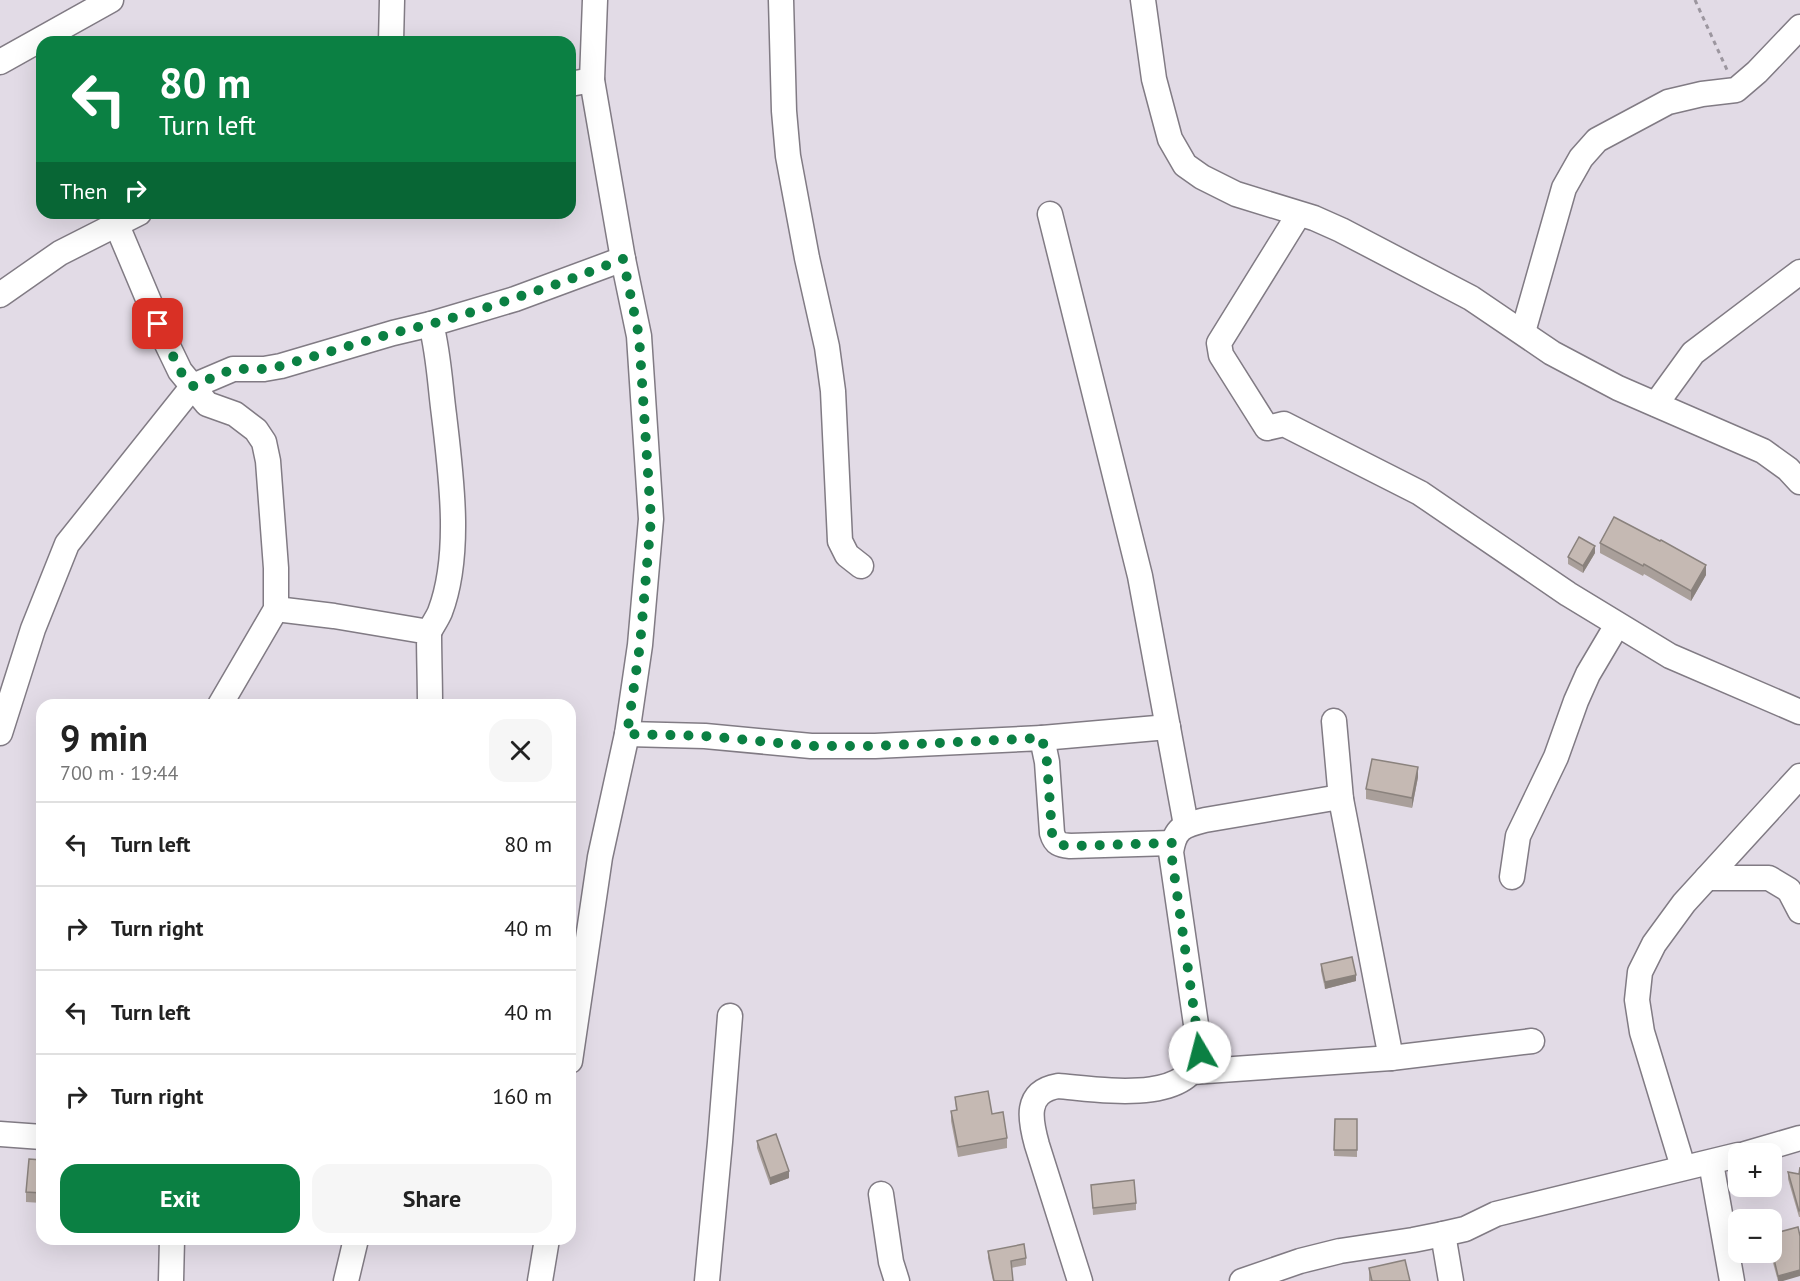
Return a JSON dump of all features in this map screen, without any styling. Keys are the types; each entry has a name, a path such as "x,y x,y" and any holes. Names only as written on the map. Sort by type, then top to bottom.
{"street":[{"path":"47,36 111,0"},
{"path":"391,36 392,0"},
{"path":"576,1020 600,857 627,734 640,645 651,519 639,336 581,82 595,0"},
{"path":"781,0 784,111 788,156 830,369 837,451 840,541 847,555 861,566"},
{"path":"1143,0 1154,80 1170,139 1185,165 1202,177 1236,194 1299,213 1341,230 1471,298 1552,353 1618,388 1763,451 1788,469 1800,482"},
{"path":"1522,332 1564,188 1586,152 1597,140 1668,102 1702,94 1736,90 1757,72 1800,27"},
{"path":"0,62 36,42"},
{"path":"1299,213 1219,343 1221,355 1267,428 1284,424 1420,493 1568,594 1670,656 1800,711"},
{"path":"1050,214 1140,576 1168,727 1179,834 1171,852 1200,1052 1198,1063 1192,1072 1183,1080 1169,1086 1129,1091 1058,1086 1048,1088 1034,1102 1031,1123 1080,1281"},
{"path":"0,295 60,253 125,219"},
{"path":"116,223 180,371 207,404 235,414 256,430 264,442 268,461 274,544 276,609 224,699"},
{"path":"0,733 33,629 67,544 193,386 233,369 264,369 281,366 431,324 515,299 623,259"},
{"path":"1656,404 1693,353 1800,272"},
{"path":"430,699 429,632 440,612 449,575 453,529 448,442 440,368 431,324"},
{"path":"276,609 429,632"},
{"path":"1512,877 1518,836 1556,757 1588,674 1617,625"},
{"path":"1334,720 1341,799 1391,1058"},
{"path":"627,734 705,736 822,746 875,746 1042,738 1168,727"},
{"path":"1042,738 1047,762 1052,833 1059,844 1070,846 1179,834 1204,820 1334,798 1341,799"},
{"path":"1683,1167 1642,1032 1637,1000 1640,972 1654,944 1684,903 1800,776"},
{"path":"1707,878 1769,878 1789,890 1800,911"},
{"path":"707,1281 730,1016"},
{"path":"1192,1072 1391,1058 1532,1041"},
{"path":"0,1134 36,1137"},
{"path":"1782,1143 1800,1138"},
{"path":"1242,1281 1300,1261 1340,1251 1413,1240 1465,1229 1496,1214 1728,1158"},
{"path":"1711,1163 1732,1281"},
{"path":"881,1194 891,1262 897,1281"},
{"path":"1443,1234 1451,1281"},
{"path":"171,1281 172,1245"},
{"path":"345,1281 354,1245"},
{"path":"540,1281 546,1245"}],"path":[{"path":"1695,0 1736,90"}],"building":[{"path":"1614,517 1706,565 1691,591 1644,564 1643,566 1600,543"},
{"path":"1579,537 1595,546 1583,566 1568,557"},
{"path":"1372,759 1418,767 1412,798 1366,789"},
{"path":"1352,957 1356,975 1325,982 1321,964"},
{"path":"988,1091 992,1114 1003,1112 1007,1138 958,1147 951,1111 957,1110 955,1097"},
{"path":"1335,1119 1357,1119 1357,1150 1334,1150"},
{"path":"776,1134 789,1171 770,1178 757,1141"},
{"path":"29,1159 36,1160 36,1193 26,1192"},
{"path":"1800,1167 1799,1211 1788,1172 1799,1174"},
{"path":"1134,1180 1136,1203 1093,1208 1091,1185"},
{"path":"1798,1227 1800,1270 1778,1276 1775,1263 1782,1263 1782,1231"},
{"path":"1024,1244 1026,1258 1011,1261 1013,1281 994,1281 988,1251"},
{"path":"1405,1260 1410,1281 1372,1281 1369,1268"}],"route":[{"path":"158,324 180,371 193,386 233,369 264,369 281,366 479,310 623,259 639,336 651,519 640,645 627,734 705,736 811,746 875,746 1042,738 1047,762 1052,833 1059,844 1070,846 1172,843 1171,852 1200,1052"}]}
